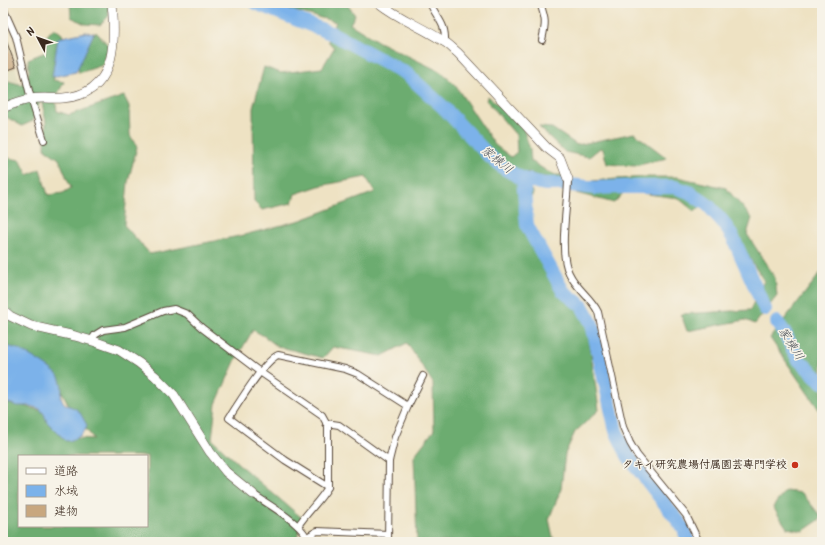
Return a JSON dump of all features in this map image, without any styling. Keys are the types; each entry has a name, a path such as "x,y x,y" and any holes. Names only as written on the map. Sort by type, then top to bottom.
{"street":[{"path":"3,108 31,99 64,98 80,95 90,90 98,83 111,60 114,47 112,3"},
{"path":"379,3 409,23 445,42 458,53 547,148 560,158 568,179 565,207 565,259 568,271 573,281 595,306 598,312 623,427 637,456 686,515 699,542"},
{"path":"430,3 446,32 445,42"},
{"path":"540,3 545,18 542,40"},
{"path":"3,8 16,37 31,99 44,140"},
{"path":"91,341 95,335 103,330 125,327 163,311 174,309 187,314 202,328 260,372 322,415 328,426 328,487 324,495 298,526"},
{"path":"3,310 10,316 31,326 91,341 119,350 155,376 174,395 210,452 226,472 253,494 298,526 307,540 317,531 388,534"},
{"path":"328,487 285,460 229,418 260,372 272,358 278,355 345,369 358,374 408,406"},
{"path":"388,542 389,461 395,437 423,376"},
{"path":"326,422 340,425 389,461"}],"shaded area":[{"path":"6,27 21,90 3,97 3,28"}],"green space":[{"path":"70,3 108,3 109,16 100,25 85,24 71,17"},
{"path":"279,3 346,3 355,15 350,24 379,42 441,72 455,85 495,145 511,157 517,152 516,135 486,100 488,96 523,128 530,149 531,161 553,175 564,175 559,179 538,176 527,172 524,177 533,194 521,212 529,234 586,318 599,410 575,432 565,454 561,489 549,519 554,542 417,542 414,456 434,430 433,383 407,343 382,356 333,347 323,358 277,346 253,330 236,359 216,404 212,439 243,468 302,518 296,542 3,542 3,400 42,411 72,438 94,439 72,412 52,371 3,349 3,157 20,160 28,175 40,169 48,195 63,193 71,188 59,159 45,149 46,122 41,98 33,121 22,126 3,115 3,84 8,81 22,85 29,72 28,59 46,52 44,39 54,28 62,34 69,51 53,80 64,82 55,99 57,111 69,115 124,96 129,106 130,135 137,147 128,182 124,225 150,254 244,235 301,220 375,192 366,177 319,186 295,194 292,203 262,210 254,201 253,108 264,67 281,73 322,68 334,48 328,41 336,22 291,10"},
{"path":"96,32 109,46 103,65 79,73 78,54"},
{"path":"539,127 552,128 577,145 634,133 667,158 635,166 607,164 603,149 600,148 589,157 565,152"},
{"path":"644,177 677,177 726,188 752,218 747,234 775,278 777,296 755,324 745,320 687,331 681,314 750,310 764,281 713,201 694,211 678,198 625,191 614,203 576,193 578,182"},
{"path":"822,271 822,414 770,338"},
{"path":"785,491 802,493 822,518 803,531 787,528 773,507"}],"water":[{"path":"86,32 94,33 76,72 52,77 58,38"},
{"path":"3,346 15,348 25,353 57,374 61,383 61,398 66,405 78,410 87,425 82,434 76,438 66,441 47,422 40,409 30,406 17,406 3,401"}],"building":[{"path":"3,32 16,67 3,72"}],"waterway":[{"name":"家棟川","path":"255,3 333,34 407,74 442,106 490,157 505,169 523,179 545,184 562,184 595,188 675,187 689,192 708,205 723,222 733,238 765,309"},
{"path":"523,179 527,225 563,291 582,306 592,324 616,431 628,456 684,529 688,542"},
{"name":"家棟川","path":"777,322 785,333 799,360 822,382"}],"place":[{"name":"タキイ研究農場付属園芸専門学校","path":"795,465"}]}
